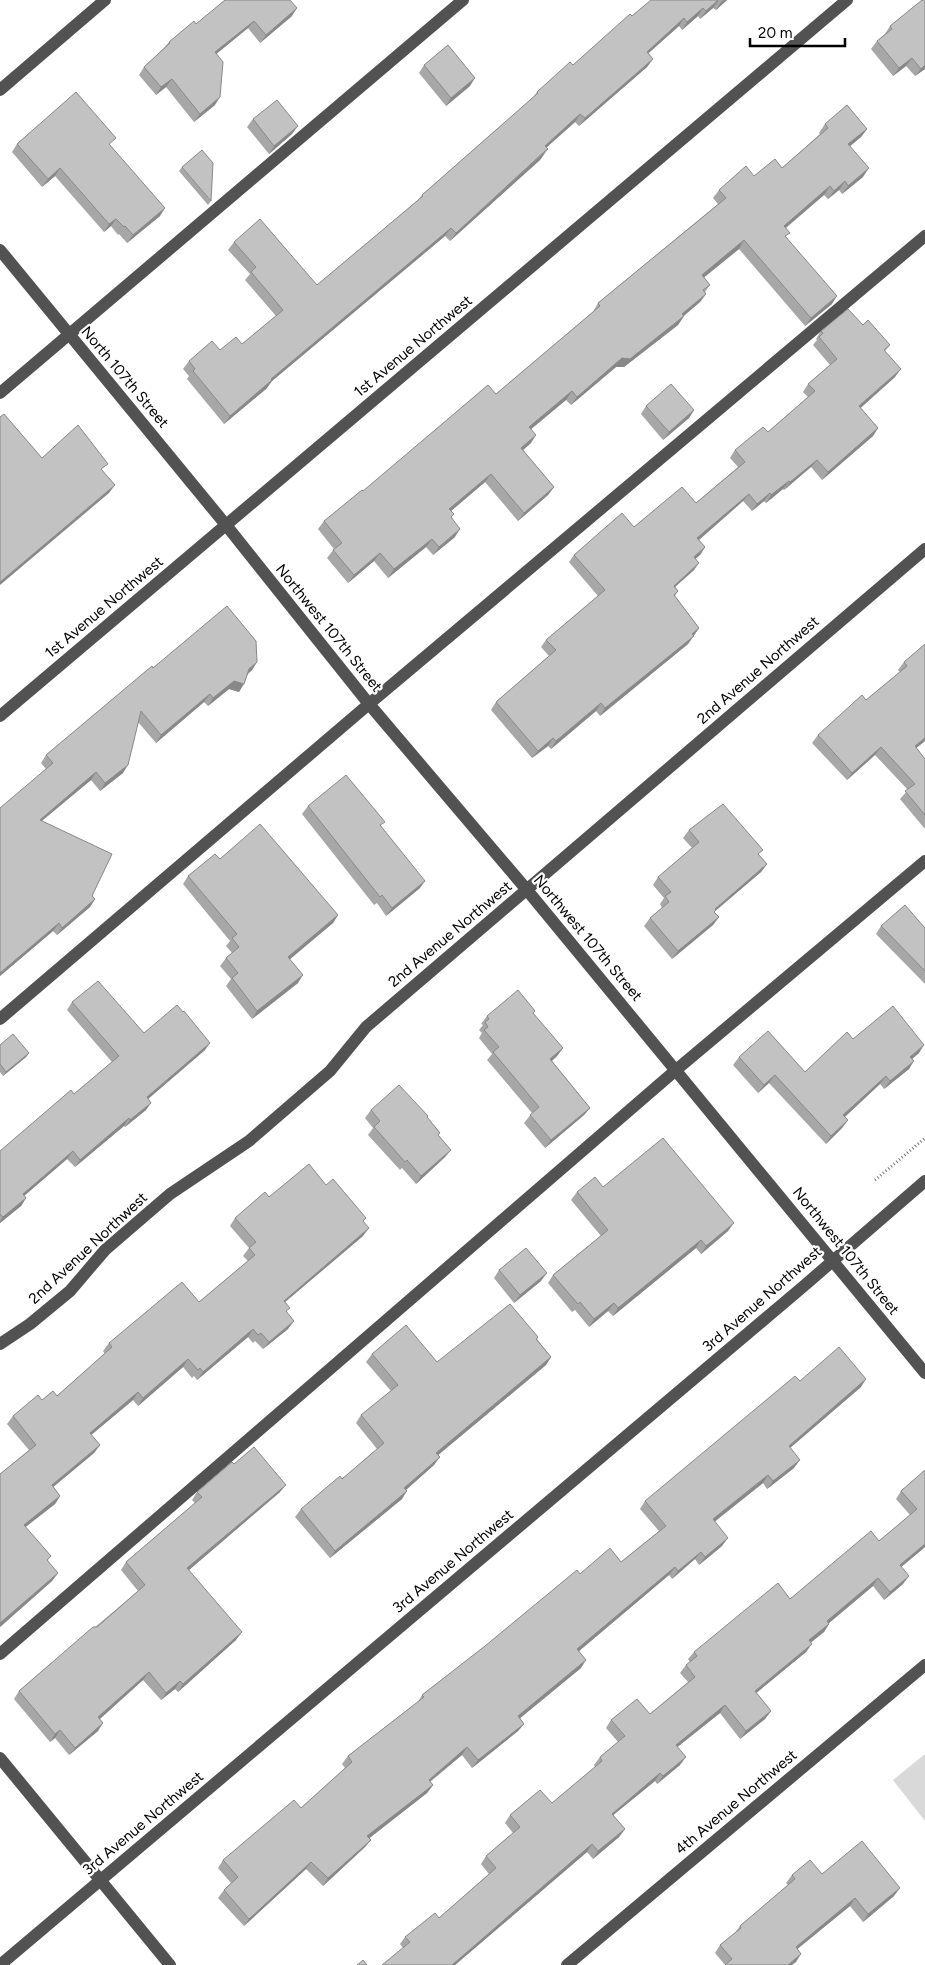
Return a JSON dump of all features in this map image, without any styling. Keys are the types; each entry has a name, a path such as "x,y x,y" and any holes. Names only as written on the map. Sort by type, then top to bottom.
{"street":[{"path":"0,90 105,0"},
{"path":"0,393 463,0"},
{"name":"1st Avenue Northwest","path":"0,716 847,0"},
{"path":"0,1019 369,704 925,236"},
{"name":"North 107th Street","path":"0,250 226,525"},
{"name":"Northwest 107th Street","path":"226,525 369,704 527,890 925,1373"},
{"name":"2nd Avenue Northwest","path":"0,1344 30,1324 70,1292 105,1250 170,1194 249,1141 330,1071 366,1027 925,548"},
{"path":"0,1654 676,1070 925,861"},
{"name":"3rd Avenue Northwest","path":"0,1965 832,1261 925,1180"},
{"name":"4th Avenue Northwest","path":"567,1965 925,1665"},
{"path":"0,1758 170,1965"}],"path":[{"path":"875,1180 925,1138"}],"shaded area":[{"path":"925,1754 925,1821 893,1780"}],"building":[{"path":"225,0 290,0 297,8 266,35 254,21 215,52 223,62 220,97 200,114 172,79 161,87 144,67 194,21 196,24"},
{"path":"651,0 718,0 706,11 703,8 687,22 684,18 647,52 653,59 585,118 580,114 545,146 548,149 456,233 451,228 271,379 230,416 193,371 195,369 189,361 212,341 220,350 236,337 242,344 283,310 251,272 256,267 234,242 260,219 317,285 423,196 570,62 573,65 630,14 632,16"},
{"path":"922,0 925,0 925,65 921,69 912,58 899,68 877,41 892,29 890,26"},
{"path":"448,45 475,78 451,98 424,65"},
{"path":"76,92 116,138 109,144 165,208 133,235 116,219 109,224 60,168 48,179 17,144"},
{"path":"277,100 298,126 274,146 253,119"},
{"path":"847,105 867,129 848,144 869,168 848,186 845,181 834,191 830,186 784,226 790,233 785,236 837,296 811,318 744,240 702,275 710,285 703,290 706,294 682,314 684,316 630,359 622,358 577,397 572,391 529,427 536,435 521,448 554,487 524,513 491,474 449,509 454,514 451,517 460,529 439,547 432,539 394,569 380,553 354,575 333,550 342,543 324,521 363,491 488,385 496,394 600,306 598,303 726,198 719,190 746,166 754,176 775,159 782,168 828,128 825,124"},
{"path":"202,150 213,163 211,201 182,167"},
{"path":"848,309 863,325 868,320 890,345 884,350 901,369 859,406 878,428 828,472 817,460 790,482 771,495 770,493 757,504 749,494 697,538 705,547 694,557 699,563 674,586 678,591 674,595 699,628 692,634 694,636 605,708 601,703 556,741 553,738 538,751 496,702 556,650 546,640 605,590 574,555 622,513 634,527 682,487 696,503 745,462 735,450 763,427 768,432 815,391 808,384 837,359 819,337 823,333 821,331"},
{"path":"671,384 694,410 669,432 646,406"},
{"path":"4,414 42,458 78,425 108,464 101,469 115,485 0,582 0,417"},
{"path":"227,606 256,641 257,662 249,669 244,684 234,681 213,698 210,694 161,735 141,711 128,765 105,783 96,772 40,820 112,854 92,896 95,899 62,928 59,923 0,973 0,808 53,763 46,755"},
{"path":"925,644 925,738 915,746 925,759 925,815 905,791 915,784 881,747 852,773 818,735 862,695 866,700 907,666 904,662"},
{"path":"346,775 385,822 380,825 425,881 392,908 382,895 380,897 308,806"},
{"path":"723,804 763,850 758,854 767,864 715,909 714,912 719,917 678,951 650,918 669,902 665,896 671,892 658,877 699,842 689,830"},
{"path":"260,824 338,915 288,957 303,975 257,1011 232,978 238,973 226,958 239,947 232,938 237,934 188,876 215,854 220,859"},
{"path":"905,905 925,928 925,971 881,926"},
{"path":"98,981 144,1033 177,1005 210,1043 147,1097 151,1103 130,1120 129,1118 80,1160 73,1151 23,1194 26,1198 3,1217 0,1214 0,1151 71,1090 74,1094 119,1056 72,1002"},
{"path":"518,990 535,1011 533,1013 563,1048 550,1059 590,1108 551,1140 530,1115 539,1107 493,1052 499,1047 484,1030 488,1027 485,1022 489,1019 487,1016"},
{"path":"893,1006 924,1045 910,1057 914,1061 890,1081 886,1076 843,1115 848,1120 831,1136 775,1075 764,1085 739,1057 768,1031 805,1072 847,1032 853,1039"},
{"path":"13,1034 29,1053 6,1072 0,1064 0,1045"},
{"path":"399,1085 428,1116 440,1133 438,1135 451,1150 421,1176 407,1160 405,1162 374,1127 380,1121 371,1110"},
{"path":"663,1138 734,1223 706,1246 701,1240 618,1308 614,1303 594,1319 553,1275 608,1230 577,1192 595,1177 603,1187"},
{"path":"309,1164 326,1185 333,1179 366,1218 363,1221 369,1228 284,1301 290,1308 286,1311 294,1321 269,1342 261,1333 258,1335 253,1329 203,1372 200,1368 198,1370 188,1359 143,1398 138,1392 90,1433 100,1445 52,1485 60,1496 24,1525 51,1556 47,1560 58,1573 0,1623 0,1474 36,1445 13,1416 38,1395 42,1400 53,1391 57,1396 112,1347 109,1343 182,1282 199,1302 255,1255 249,1248 256,1242 235,1218 265,1192 269,1197"},
{"path":"526,1248 547,1273 520,1295 499,1270"},
{"path":"510,1304 538,1337 536,1339 551,1357 436,1453 440,1457 404,1488 407,1491 335,1551 301,1509 340,1476 342,1479 384,1443 361,1415 398,1385 372,1354 406,1325 437,1362"},
{"path":"839,1347 866,1379 789,1446 800,1460 773,1481 768,1475 713,1519 728,1538 705,1557 701,1552 678,1571 675,1567 577,1649 586,1660 518,1716 524,1724 478,1760 467,1747 429,1780 433,1785 367,1836 371,1840 328,1878 311,1862 249,1919 224,1890 238,1877 223,1860 294,1800 301,1808 352,1762 348,1756 424,1697 422,1695 577,1570 580,1574 610,1548 621,1562 666,1526 645,1501 795,1376 800,1381"},
{"path":"254,1447 286,1485 187,1568 242,1632 183,1684 180,1681 166,1693 149,1672 98,1717 103,1723 75,1748 60,1730 55,1734 19,1691 145,1585 126,1562 202,1497 197,1492 232,1462 234,1464"},
{"path":"925,1470 925,1544 900,1565 909,1576 890,1592 878,1578 827,1621 829,1624 809,1640 812,1644 755,1691 771,1711 746,1731 725,1705 676,1745 686,1757 663,1776 660,1773 612,1814 625,1829 598,1851 592,1844 452,1965 382,1965 410,1942 405,1937 435,1913 439,1918 496,1868 486,1856 520,1827 510,1815 540,1790 552,1803 602,1761 600,1757 625,1736 611,1720 637,1699 650,1714 695,1677 686,1665 697,1656 694,1652 778,1583 790,1599 871,1531 879,1541 917,1509 901,1491"},
{"path":"862,1841 900,1888 868,1914 855,1898 796,1947 801,1954 788,1965 725,1965 732,1959 720,1945 795,1879 792,1875 810,1860 822,1874"},
{"path":"363,1960 367,1965 357,1965"}]}
